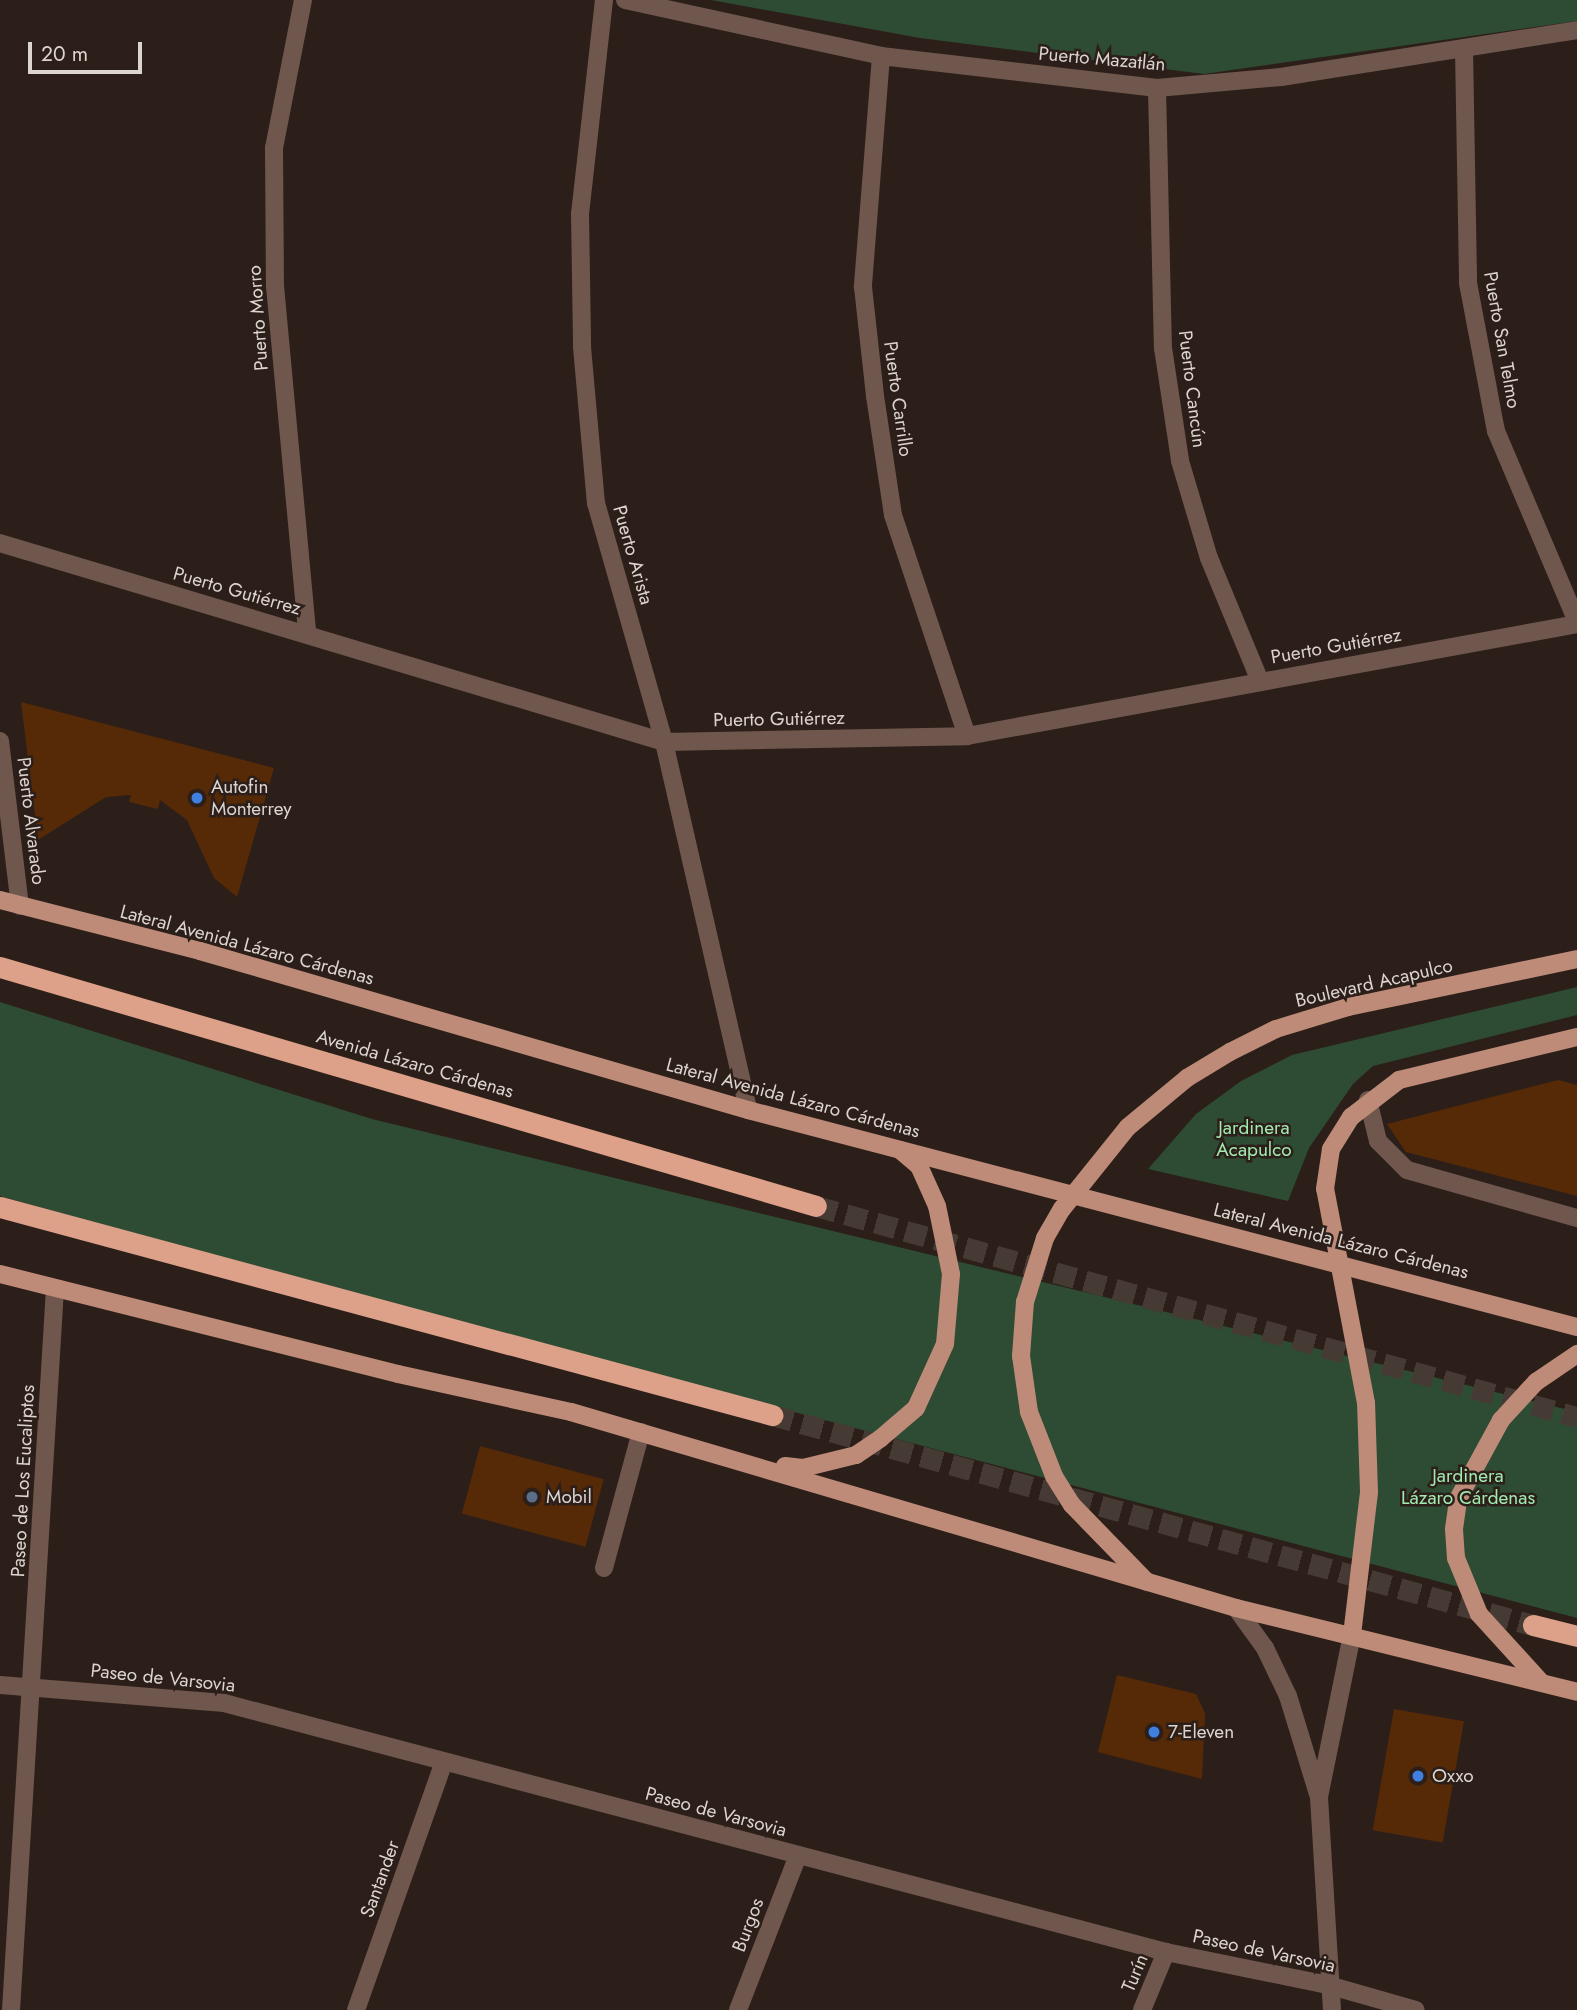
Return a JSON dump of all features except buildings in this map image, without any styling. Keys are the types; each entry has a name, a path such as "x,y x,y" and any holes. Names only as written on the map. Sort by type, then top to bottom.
{"highway":[{"name":"Avenida Lázaro Cárdenas","path":"0,967 816,1206"},
{"path":"0,1207 772,1415"},
{"path":"1534,1625 1577,1636"}],"main road":[{"name":"Lateral Avenida Lázaro Cárdenas","path":"0,900 200,951 748,1110 896,1146 1577,1327"},
{"name":"Boulevard Acapulco","path":"1148,1583 1072,1505 1054,1476 1029,1412 1021,1356 1025,1302 1045,1238 1073,1194 1128,1127 1156,1101 1230,1052 1276,1029 1348,1007 1577,959"},
{"path":"1352,1635 1369,1492 1366,1403 1338,1264 1325,1168 1340,1131 1368,1100 1419,1074 1577,1037"},
{"path":"751,1462 803,1468 856,1455 916,1408 934,1373 949,1321 951,1274 946,1246 926,1179 896,1146"},
{"path":"0,1274 641,1432 751,1462 1236,1608 1577,1692"},
{"path":"1541,1682 1479,1614 1455,1558 1454,1529 1458,1499 1501,1420 1536,1382 1577,1354"}],"street":[{"name":"Puerto Morro","path":"303,0 274,162 275,286 307,634"},
{"name":"Puerto Arista","path":"604,0 580,214 582,347 596,503 664,742 748,1110"},
{"name":"Puerto Mazatlán","path":"625,0 881,56 1157,88 1281,77 1577,30"},
{"name":"Puerto San Telmo","path":"1464,49 1468,283 1496,430 1577,623"},
{"name":"Puerto Carrillo","path":"881,56 863,287 875,396 893,515 967,736"},
{"name":"Puerto Cancún","path":"1157,88 1163,348 1180,461 1209,558 1260,681"},
{"name":"Puerto Gutiérrez","path":"0,543 664,742 967,736 1577,623"},
{"name":"Puerto Alvarado","path":"0,741 20,906"},
{"path":"1368,1100 1378,1141 1407,1170 1577,1218"},
{"name":"Paseo de Los Eucaliptos","path":"11,2010 33,1686 55,1289"},
{"path":"604,1568 641,1432"},
{"path":"1236,1608 1265,1648 1288,1696 1319,1797"},
{"path":"1332,2010 1328,1984 1319,1797 1352,1635"},
{"name":"Paseo de Varsovia","path":"0,1685 224,1703 1166,1952 1328,1984 1416,2010"},
{"name":"Santander","path":"356,2010 444,1762"},
{"name":"Burgos","path":"738,2010 798,1855"},
{"name":"Turín","path":"1142,2010 1166,1952"}],"green space":[{"path":"711,0 1577,0 1577,21 1204,74 920,38"},
{"name":"Jardinera Acapulco","path":"1577,987 1577,1015 1373,1066 1353,1084 1309,1148 1288,1201 1148,1169 1196,1114 1241,1081 1292,1055"},
{"name":"Jardinera Lázaro Cárdenas","path":"0,1002 372,1119 1577,1412 1577,1618 338,1292 0,1196"}],"tunnel":[{"path":"816,1206 1577,1417"},
{"path":"772,1415 1533,1625"}],"place":[{"name":"Autofin Monterrey","path":"197,798"},
{"name":"Mobil","path":"532,1497"},
{"name":"7-Eleven","path":"1154,1732"},
{"name":"Oxxo","path":"1418,1776"}]}
